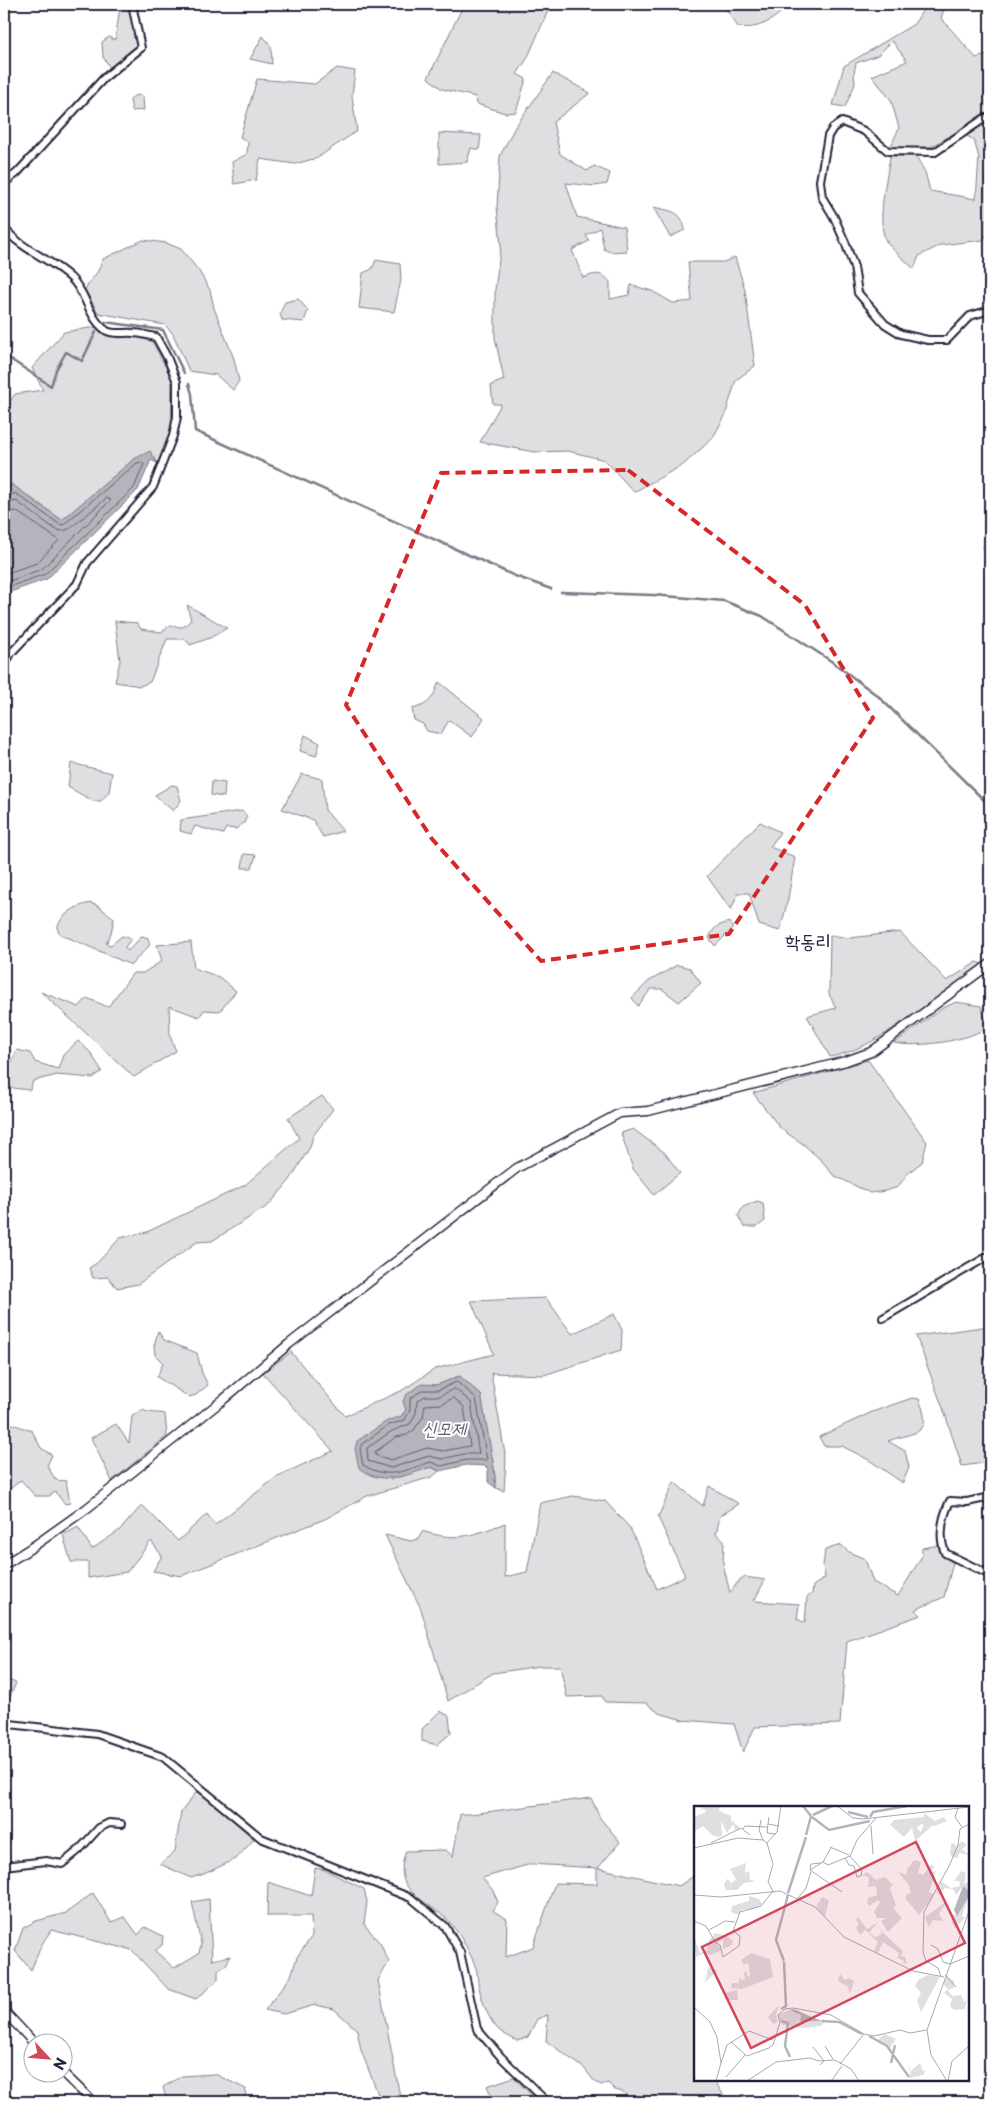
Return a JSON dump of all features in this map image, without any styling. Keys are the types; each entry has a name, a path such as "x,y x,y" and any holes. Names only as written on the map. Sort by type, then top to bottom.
{"street":[{"path":"4,183 17,173 104,78 141,48 132,4"},
{"path":"990,119 985,118 935,152 888,152 864,131 842,122 833,128 828,136 820,181 822,197 834,217 854,267 858,293 885,324 901,334 928,340 947,340 970,316 990,310"},
{"path":"4,228 9,235 73,280 97,324 110,333 135,333 156,337 167,357 177,382 177,417 174,436 153,487 87,563 77,584 11,653 4,668"},
{"path":"4,1565 34,1546 86,1508 289,1344 518,1168 620,1113 648,1111 846,1061 871,1052 990,964"},
{"path":"883,1318 990,1255"},
{"path":"990,1497 967,1502 950,1501 942,1526 941,1541 945,1553 984,1572 990,1572"},
{"path":"4,1730 10,1724 97,1734 163,1757 261,1838 411,1898 445,1926 460,1952 477,2029 501,2057 547,2102"},
{"path":"4,1866 46,1862 62,1864 80,1850 99,1828 109,1823 121,1824"},
{"path":"4,2011 26,2034"},
{"path":"72,2082 93,2102"}],"highlighted area":[{"path":"628,470 805,605 873,718 729,934 541,961 432,839 346,705 441,473"}],"shaded area":[{"path":"130,4 139,47 110,70 103,57 102,42 109,37 115,40 120,7"},
{"path":"464,4 551,4 527,59 517,74 526,79 516,112 505,113 477,104 476,97 442,89 428,78"},
{"path":"723,4 790,4 779,14 761,25 738,27"},
{"path":"927,4 946,4 941,18 976,58 990,54 990,231 983,240 941,245 919,256 914,269 888,244 883,232 883,199 890,156 916,156 925,172 930,191 976,199 979,158 974,140 958,131 931,147 890,148 899,128 891,100 872,76 907,61 892,41 878,55 856,63 854,73 855,84 845,107 833,105 844,66 914,24"},
{"path":"263,36 271,46 272,64 250,59"},
{"path":"337,68 355,71 352,96 357,131 317,158 295,164 260,159 256,180 234,184 232,162 247,154 248,142 240,137 257,79 315,84"},
{"path":"553,73 590,93 553,122 560,154 587,171 594,166 610,173 607,184 594,186 566,183 577,217 624,227 627,251 610,252 604,249 600,228 586,235 589,241 572,250 583,278 595,274 604,276 610,282 610,299 629,295 631,285 652,291 673,303 692,301 688,262 724,262 735,257 745,290 755,366 736,380 725,416 712,439 683,465 634,492 605,460 568,451 535,452 480,442 501,404 493,404 491,385 504,380 495,338 495,289 501,245 497,207 500,156 515,127"},
{"path":"136,95 143,96 144,110 132,111 130,99"},
{"path":"439,133 481,135 479,150 471,148 467,162 439,164"},
{"path":"653,207 674,212 681,219 685,230 670,237"},
{"path":"143,240 166,243 181,249 199,271 210,290 214,308 234,359 239,381 233,390 216,375 189,371 173,334 165,325 98,313 85,289 98,271 103,259"},
{"path":"376,260 400,264 401,280 394,312 359,308 363,273 372,269"},
{"path":"298,299 308,310 304,322 282,320 280,313 285,302"},
{"path":"96,327 152,341 172,379 171,434 158,463 153,456 134,459 62,520 11,484 4,498 4,409 15,394 43,390 32,368 64,332"},
{"path":"988,527 990,528 990,551 983,548"},
{"path":"187,605 227,628 210,638 190,645 185,639 167,639 150,682 140,686 115,682 120,661 115,621 137,623 141,629 161,632 169,626 183,627 191,620"},
{"path":"439,682 484,718 472,737 449,720 441,734 427,731 423,724 414,720 412,709 430,700"},
{"path":"305,735 320,743 316,756 300,751"},
{"path":"71,763 112,773 109,792 101,801 93,801 68,787"},
{"path":"302,774 322,779 325,810 343,831 323,837 313,820 282,809"},
{"path":"212,781 225,783 224,797 211,795"},
{"path":"172,785 177,786 181,801 173,811 155,795"},
{"path":"242,811 247,816 244,823 236,829 226,828 223,834 195,826 191,834 180,831 181,820"},
{"path":"760,822 780,832 770,847 795,857 780,931 759,925 749,893 738,893 731,910 707,876"},
{"path":"244,854 256,855 252,868 242,868"},
{"path":"91,903 114,918 111,933 106,944 111,945 122,936 131,939 125,947 128,951 142,936 148,938 150,945 131,965 60,934 57,928 66,914 75,908"},
{"path":"729,922 733,928 715,946 709,938 712,931 722,924"},
{"path":"900,932 947,981 977,962 982,964 974,975 873,1041 860,1048 830,1057 807,1016 836,1008 829,994 830,935 850,938"},
{"path":"191,942 194,968 219,977 236,991 220,1011 204,1010 199,1017 169,1006 170,1036 176,1051 134,1077 41,992 79,1007 87,998 108,1007 133,973 143,973 162,961 157,945"},
{"path":"677,965 690,968 701,983 679,1002 662,989 651,989 638,1006 632,998 648,982"},
{"path":"956,1002 981,1006 988,1026 970,1036 943,1042 916,1045 894,1043 943,1008"},
{"path":"78,1041 90,1052 102,1071 93,1078 57,1075 33,1081 30,1090 4,1087 4,1079 17,1050 30,1053 35,1062 58,1069 63,1055"},
{"path":"868,1060 927,1142 922,1162 908,1173 898,1187 870,1193 833,1175 823,1162 803,1144 781,1129 753,1093"},
{"path":"322,1096 333,1109 313,1136 310,1147 290,1180 269,1205 212,1241 197,1242 138,1284 117,1288 108,1277 93,1278 89,1268 97,1263 120,1238 147,1232 245,1185 299,1138 288,1118"},
{"path":"633,1129 664,1152 680,1173 654,1195 633,1169 621,1133"},
{"path":"757,1201 763,1203 765,1221 757,1227 744,1227 738,1216 743,1207"},
{"path":"546,1298 572,1334 614,1314 622,1330 621,1350 544,1375 491,1373 506,1460 504,1491 496,1488 481,1395 459,1376 437,1385 422,1385 403,1401 406,1410 400,1417 390,1480 431,1467 439,1471 432,1477 367,1496 325,1519 181,1576 153,1571 162,1556 151,1541 127,1572 88,1578 88,1562 71,1562 63,1535 78,1527 92,1549 120,1530 142,1505 178,1541 207,1514 215,1525 278,1476 333,1451 263,1373 291,1352 345,1416 401,1391 435,1369 494,1354 471,1301"},
{"path":"990,1326 990,1444 984,1463 962,1466 916,1336"},
{"path":"158,1331 164,1340 197,1353 202,1373 208,1385 196,1395 189,1397 157,1377 163,1363 155,1355 154,1346"},
{"path":"912,1398 919,1399 923,1411 923,1426 914,1433 888,1441 905,1451 909,1467 903,1483 869,1460 842,1446 824,1446 819,1437 872,1412"},
{"path":"143,1410 165,1414 167,1436 112,1481 91,1438 116,1424 129,1443 132,1416"},
{"path":"4,1421 32,1431 41,1448 52,1455 47,1466 56,1480 66,1481 70,1503 65,1504 55,1492 49,1496 35,1496 21,1480 4,1493"},
{"path":"674,1482 703,1506 709,1486 739,1504 720,1516 716,1534 724,1540 723,1564 730,1593 738,1582 745,1577 765,1580 754,1601 799,1604 797,1619 805,1623 807,1597 812,1594 813,1586 825,1578 823,1566 825,1550 841,1545 849,1552 865,1559 873,1582 898,1596 922,1556 922,1548 940,1545 941,1552 953,1563 944,1597 915,1610 921,1615 847,1641 840,1724 755,1727 743,1752 734,1724 683,1720 659,1713 646,1703 605,1702 602,1696 567,1697 560,1666 540,1666 493,1673 448,1701 421,1609 385,1535 411,1541 418,1539 422,1531 455,1537 473,1534 505,1523 505,1577 527,1572 540,1503 573,1496 605,1501 630,1528 657,1589 685,1576 658,1517"},
{"path":"4,1679 16,1683 7,1703 4,1701"},
{"path":"440,1711 449,1716 451,1733 437,1745 422,1741 422,1729"},
{"path":"198,1790 254,1839 236,1859 191,1878 160,1864 175,1851 181,1812"},
{"path":"591,1798 600,1818 620,1842 598,1868 679,1886 694,1876 694,2081 715,2081 728,2102 632,2102 623,2092 615,2090 608,2083 601,2085 594,2081 584,2068 546,2041 548,2015 537,2019 528,2037 517,2041 496,2027 484,2005 478,1985 476,1968 462,1940 444,1916 415,1895 403,1878 402,1866 406,1851 446,1850 453,1857 460,1814","holes":["531,1864 597,1868 597,1884 555,1883 533,1947 506,1957 507,1919 493,1911 498,1902 492,1889 482,1878"]},
{"path":"315,1868 325,1870 364,1889 367,1902 364,1924 380,1943 389,1962 378,1980 401,2102 381,2102 361,2050 357,2030 334,2009 315,2005 284,2014 265,2010 291,1976 297,1957 312,1936 311,1916 267,1916 268,1882 311,1896"},
{"path":"93,1893 111,1922 125,1917 138,1935 145,1927 163,1936 162,1945 155,1951 174,1968 199,1953 201,1944 192,1902 209,1899 212,1960 230,1956 226,1965 218,1971 218,1980 196,1999 168,1989 132,1950 51,1930 42,1944 31,1970 15,1951 23,1928 36,1921 66,1913"},
{"path":"215,2074 246,2089 245,2100 249,2102 167,2102 163,2087 182,2076"},
{"path":"514,2077 538,2102 494,2102 487,2086"}],"water":[{"path":"150,451 157,463 151,460 138,490 47,579 13,591 4,598 4,498 11,484 62,520 134,459"},
{"name":"신모제","path":"460,1376 481,1395 496,1488 488,1482 488,1469 485,1466 466,1465 440,1471 431,1467 395,1478 377,1477 359,1468 355,1449 357,1441 387,1421 402,1416 406,1410 403,1401 406,1395 422,1384 437,1385"}],"waterway":[{"path":"105,322 163,330 184,373"},
{"path":"4,355 51,386 56,370 66,352 82,361 96,332"},
{"path":"189,384 192,394 195,431 515,576 551,589"},
{"path":"561,592 653,595 724,601 762,616 831,661 878,696 990,806"}],"district":[{"name":"학동리","path":"808,940"}]}
